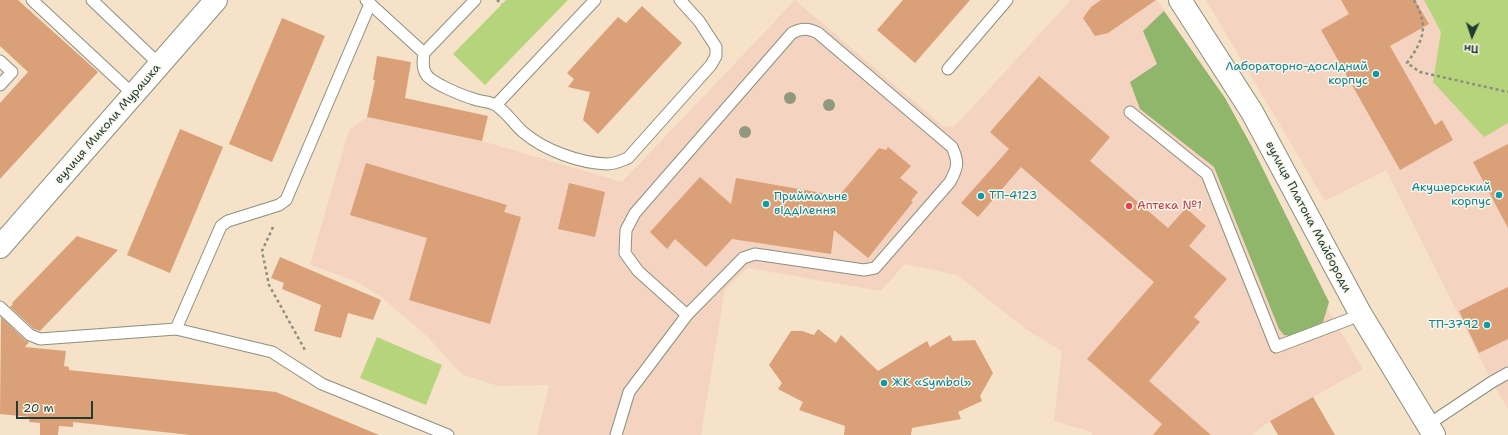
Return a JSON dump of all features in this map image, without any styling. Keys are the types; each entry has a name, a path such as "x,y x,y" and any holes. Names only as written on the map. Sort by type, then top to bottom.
{"street":[{"name":"вулиця Миколи Мурашка","path":"0,247 216,0"},
{"name":"вулиця Платона Майбороди","path":"1180,0 1252,112 1360,313 1432,432"}],"lane":[{"path":"32,0 134,95"},
{"path":"92,0 160,65"},
{"path":"475,0 424,53 423,63 425,73 431,80 474,99 496,105 524,132 560,154 608,164 619,162 628,158 711,65 716,56 716,48 699,21 680,0"},
{"path":"496,105 595,0"},
{"path":"948,69 1007,0"},
{"path":"176,329 221,226 228,221 279,205 286,200 368,2 424,53"},
{"path":"616,435 629,392 687,315 743,258 755,254 864,270 875,268 950,182 956,170 957,157 952,147 818,33 809,29 799,30 792,33 635,213 626,230 625,253 638,271 687,315"},
{"path":"0,61 12,72 0,85"},
{"path":"1130,112 1207,174 1276,347 1350,319 1360,313"},
{"path":"0,307 30,335 40,339 176,329 272,352 322,384 448,435"},
{"path":"1432,432 1436,420 1492,382 1508,373"}],"path":[{"path":"497,0 502,4"},
{"path":"1414,0 1424,24 1419,46 1407,63 1420,72 1508,92"},
{"path":"286,200 262,251 269,285 305,350"}],"shaded area":[{"path":"795,0 943,126 954,127 1071,0 1157,0 1225,98 1252,147 1329,302 1328,310 1363,369 1270,421 1252,435 1092,435 1092,432 1054,421 1062,351 1027,330 957,275 905,264 881,291 747,268 725,289 701,435 537,435 549,385 498,386 461,374 428,337 380,296 356,281 310,265 349,130 367,117 482,141 622,182"},
{"path":"1206,0 1508,0 1508,409 1492,382 1386,170 1325,201"}],"green space":[{"path":"506,0 568,0 485,85 453,54"},
{"path":"1424,0 1508,0 1508,123 1484,137 1433,82 1441,32"},
{"path":"1164,11 1225,98 1252,147 1329,302 1323,322 1291,336 1284,335 1279,329 1214,167 1140,109 1130,82 1157,64 1143,31"},
{"path":"377,337 442,365 426,405 360,378"}],"building":[{"path":"0,0 18,0 98,72 0,179 0,103 28,72 0,46"},
{"path":"903,0 970,0 915,63 877,30"},
{"path":"1101,0 1156,0 1108,33 1095,36 1083,18 1091,7"},
{"name":"Лабораторно-дослідний корпус","path":"1341,0 1415,0 1429,24 1390,46 1435,125 1442,120 1453,140 1400,170 1321,30 1349,14"},
{"path":"642,6 682,43 598,134 583,120 590,92 568,87 574,79 567,73 618,17 626,23"},
{"path":"282,18 325,36 272,162 229,144"},
{"path":"377,56 411,62 405,98 488,116 482,141 367,117 375,80 373,80"},
{"path":"1039,76 1110,137 1090,161 1168,228 1186,208 1206,226 1189,246 1227,279 1194,317 1200,322 1149,381 1211,435 1153,435 1162,424 1087,359 1154,282 1021,167 978,217 961,203 1009,149 990,132"},
{"path":"180,129 223,147 170,273 127,255"},
{"name":"Акушерський корпус","path":"1508,144 1508,228 1473,162"},
{"name":"Приймальне відділення","path":"888,147 911,166 900,178 918,192 911,201 913,202 868,258 834,230 831,254 732,239 706,267 675,239 667,249 650,232 700,177 731,204 736,178 839,196 879,148 886,150"},
{"path":"366,163 507,205 504,212 521,217 490,324 409,300 427,238 350,215"},
{"path":"569,183 605,192 595,237 558,229"},
{"path":"77,236 118,250 40,331 34,329 10,307 13,304 12,303"},
{"path":"280,257 381,300 373,320 348,313 341,338 314,331 321,305 282,289 284,283 271,278"},
{"name":"ТП-3792","path":"1508,287 1508,339 1479,353 1459,311"},
{"path":"1,317 29,342 25,347 66,351 64,366 69,367 69,370 276,392 379,435 190,435 73,422 73,427 59,426 58,435 40,435 40,423 29,422 30,417 0,414"},
{"name":"ЖК «Symbol»","path":"818,329 836,343 841,335 878,371 927,341 930,347 950,335 953,341 975,340 993,373 980,396 982,401 958,412 961,419 912,428 911,435 844,435 845,426 799,410 803,402 778,389 782,383 769,365 791,331 802,331 814,335"},
{"path":"1313,397 1335,435 1278,435 1270,421"}],"place":[{"name":"Лабораторно-дослідний корпус","path":"1376,74"},
{"name":"Акушерський корпус","path":"1499,195"},
{"name":"ТП-4123","path":"981,196"},
{"name":"Приймальне відділення","path":"766,204"},
{"name":"Аптека №1","path":"1129,206"},
{"name":"ТП-3792","path":"1487,325"},
{"name":"ЖК «Symbol»","path":"884,383"}]}
